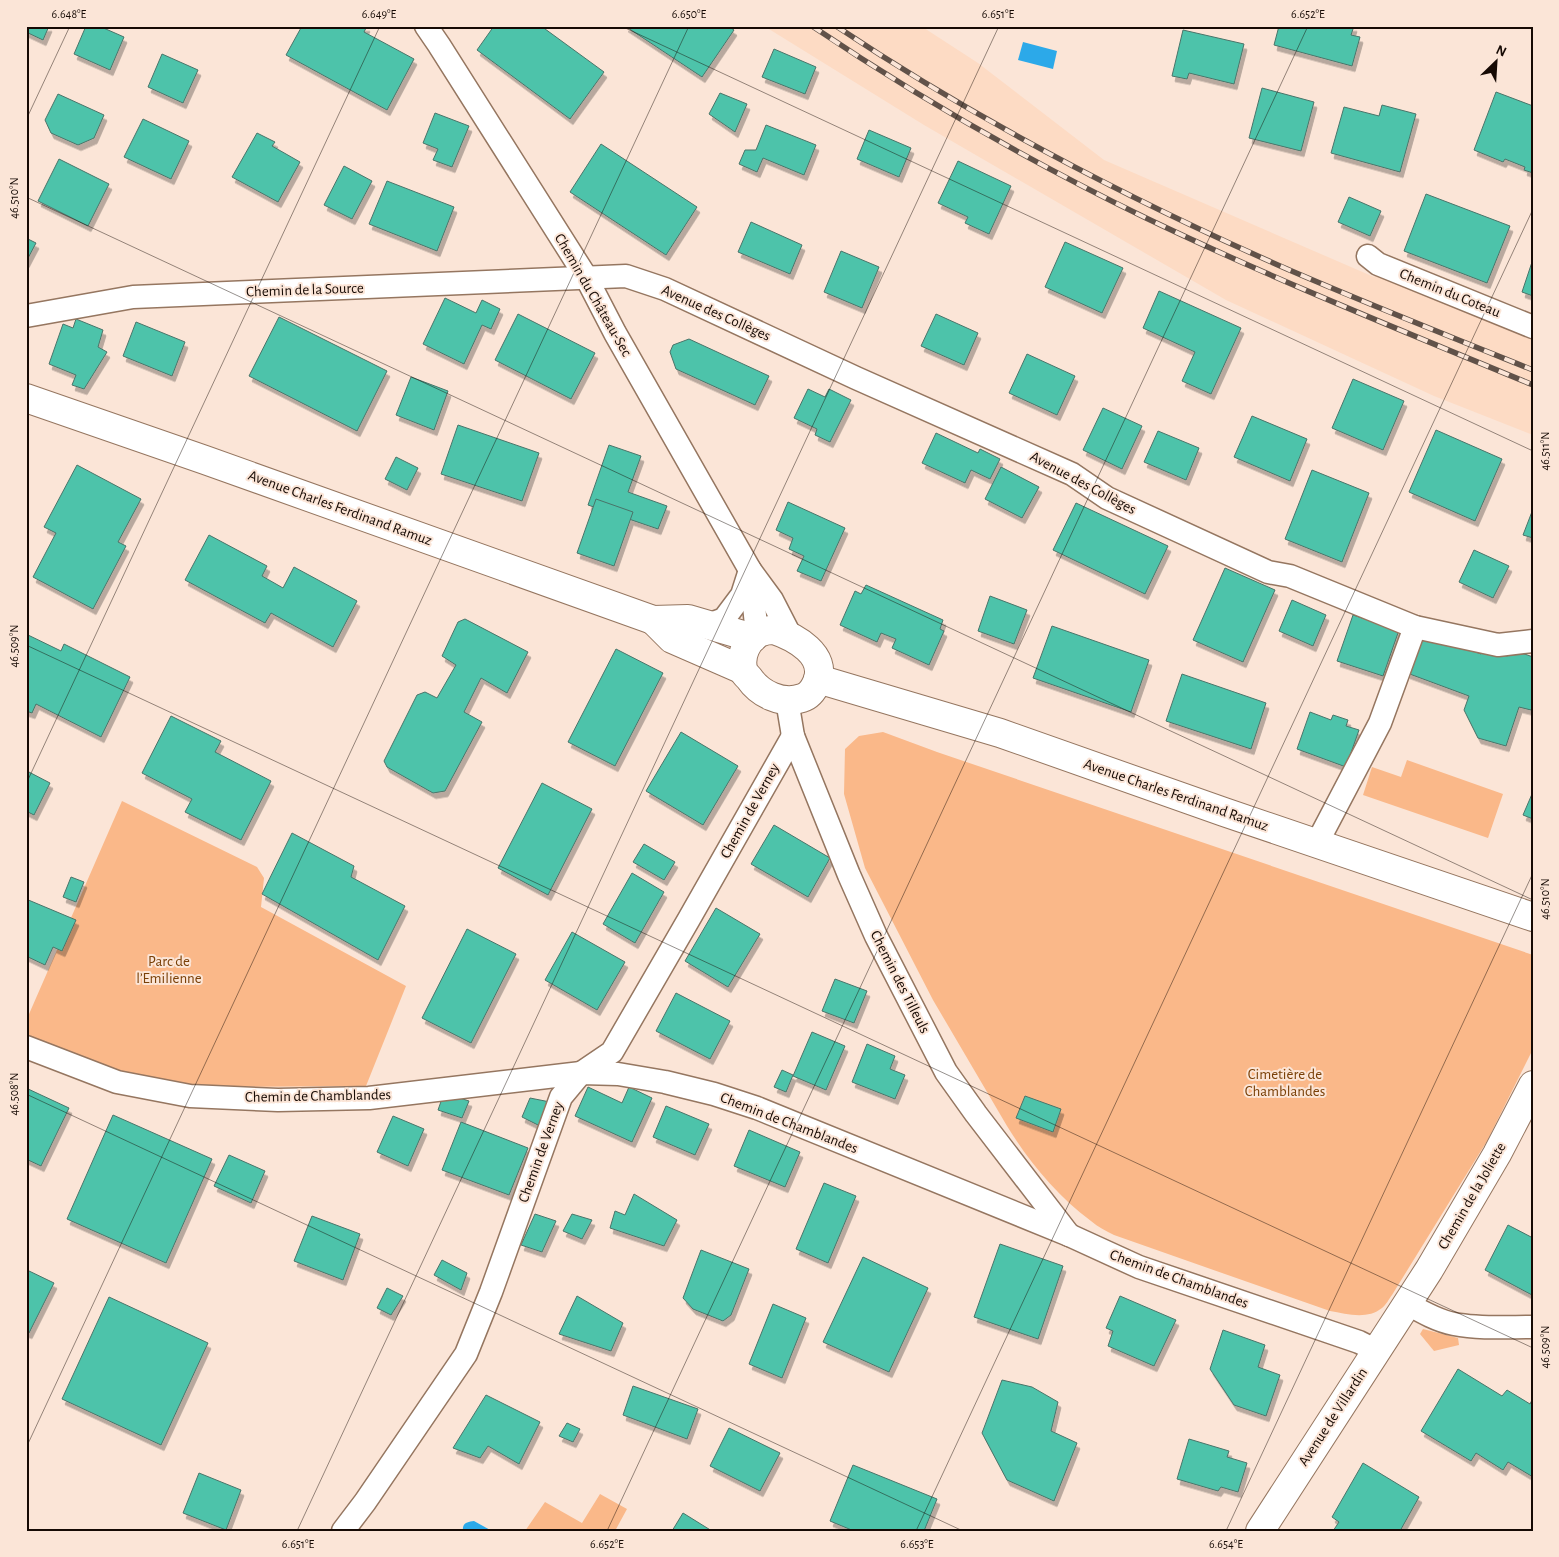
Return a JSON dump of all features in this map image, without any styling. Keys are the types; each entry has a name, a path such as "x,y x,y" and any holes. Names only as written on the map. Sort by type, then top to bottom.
{"street":[{"name":"Chemin du Château-Sec","path":"426,26 586,277 615,333 750,570 772,600 790,635"},
{"name":"Chemin du Coteau","path":"1368,256 1378,264 1533,327"},
{"name":"Avenue des Collèges","path":"586,277 626,276 665,289 847,374 1072,474 1107,498 1268,572 1290,576 1415,627 1498,645 1533,641"},
{"name":"Chemin de la Source","path":"26,316 133,296 506,282 586,277"},
{"name":"Avenue Charles Ferdinand Ramuz","path":"26,398 653,620 688,619 755,637"},
{"name":"Chemin du Château-Sec","path":"750,570 755,637"},
{"path":"708,625 724,619 742,595 750,570"},
{"name":"Avenue Charles Ferdinand Ramuz","path":"653,620 672,639 743,670"},
{"path":"1317,843 1380,723 1415,627"},
{"path":"774,630 790,635 801,642 812,653 818,667 818,679 813,690 802,698 787,700 772,698 755,687 743,670 742,656 747,645 760,632 774,630"},
{"name":"Avenue Charles Ferdinand Ramuz","path":"818,679 1000,733 1224,812 1533,916"},
{"name":"Chemin des Tilleuls","path":"787,700 793,736 849,875 876,936 946,1072 1069,1235"},
{"name":"Chemin de Verney","path":"342,1531 365,1502 466,1354 491,1292 560,1097 581,1073 612,1052 793,736"},
{"name":"Chemin de Chamblandes","path":"26,1047 117,1082 190,1096 278,1100 369,1098 581,1073 618,1074 665,1082 714,1094 757,1108 1069,1235 1139,1268 1359,1342 1376,1351"},
{"name":"Chemin de la Joliette","path":"1408,1304 1497,1154 1533,1085"},
{"path":"1408,1304 1425,1314 1453,1324 1476,1327 1533,1327"},
{"name":"Avenue de Villardin","path":"1260,1531 1408,1304"}],"shaded area":[{"path":"764,26 921,26 978,63 1104,160 1374,277 1378,264 1533,327 1533,435 1434,396 1226,300 924,125"}],"green space":[{"name":"Cimetière de Chamblandes","path":"883,732 1533,955 1533,1049 1487,1141 1383,1307 1376,1312 1363,1315 1350,1315 1330,1311 1114,1235 1096,1225 1079,1211 1045,1178 1007,1126 933,1000 865,868 844,794 845,749 859,736"},
{"path":"1407,760 1503,794 1488,838 1363,795 1372,767 1401,777"},
{"name":"Parc de l’Emilienne","path":"122,801 257,867 264,878 261,907 406,986 366,1086 194,1087 125,1074 26,1034 26,1021"},
{"path":"1423,1329 1458,1338 1459,1345 1434,1351 1420,1334"},
{"path":"600,1494 627,1509 615,1531 525,1531 545,1502 582,1523"}],"water":[{"path":"1023,42 1057,51 1053,69 1018,60"},
{"path":"474,1521 492,1531 463,1531 463,1526 466,1523"}],"building":[{"path":"26,26 49,26 43,40 26,32"},
{"path":"86,26 99,26 124,37 110,70 74,54"},
{"path":"302,26 367,26 364,32 414,59 387,110 286,55"},
{"path":"494,26 541,26 604,72 570,119 477,50"},
{"path":"625,26 728,26 734,30 702,77"},
{"path":"1279,26 1354,26 1351,35 1360,37 1352,66 1274,45"},
{"path":"1183,30 1244,44 1234,84 1189,73 1187,79 1172,76"},
{"path":"774,49 816,67 805,94 762,77"},
{"path":"162,54 198,70 183,103 148,87"},
{"path":"1262,88 1314,102 1301,151 1249,138"},
{"path":"1496,92 1533,106 1533,173 1524,170 1525,167 1505,159 1503,162 1474,150"},
{"path":"720,93 747,104 735,132 709,114"},
{"path":"58,94 104,115 94,138 78,145 51,133 45,120"},
{"path":"1382,105 1416,114 1400,172 1331,153 1344,107 1379,116"},
{"path":"435,113 469,126 452,167 433,160 438,149 423,143"},
{"path":"143,119 189,141 171,179 124,157"},
{"path":"766,125 816,145 804,175 763,158 757,172 739,164 745,150 756,150"},
{"path":"869,130 911,148 899,177 857,159"},
{"path":"257,133 275,142 272,146 300,162 278,202 232,177"},
{"path":"601,144 697,207 666,255 570,192"},
{"path":"59,159 109,184 88,226 38,201"},
{"path":"958,161 1011,186 989,234 965,223 968,217 938,203"},
{"path":"344,166 372,181 352,219 324,205"},
{"path":"387,181 454,207 437,251 369,224"},
{"path":"1426,194 1510,226 1487,283 1404,251"},
{"path":"1349,197 1381,211 1370,236 1338,222"},
{"path":"751,222 802,245 790,274 738,252"},
{"path":"26,238 36,243 26,262"},
{"path":"1065,242 1123,268 1102,313 1045,287"},
{"path":"841,251 879,267 862,308 824,292"},
{"path":"1533,259 1533,296 1522,292"},
{"path":"1159,291 1241,328 1211,394 1182,381 1195,352 1143,328"},
{"path":"445,298 476,313 482,300 500,309 491,329 482,325 464,364 423,344"},
{"path":"518,314 595,353 571,399 495,360"},
{"path":"936,314 978,333 964,365 921,346"},
{"path":"279,317 387,371 357,431 249,376"},
{"path":"76,319 103,330 98,347 107,352 84,389 72,385 76,375 49,364 63,324 73,328"},
{"path":"136,322 185,342 172,376 123,356"},
{"path":"689,339 769,376 755,405 676,369 670,352 673,345"},
{"path":"1027,354 1075,376 1057,415 1009,393"},
{"path":"411,377 448,391 434,430 396,415"},
{"path":"1353,379 1404,401 1383,450 1332,428"},
{"path":"808,389 825,397 829,389 851,400 830,442 815,435 817,429 794,418"},
{"path":"1103,408 1142,426 1122,469 1083,450"},
{"path":"1252,416 1307,439 1290,481 1234,457"},
{"path":"458,425 539,453 522,501 441,474"},
{"path":"1436,430 1502,459 1475,521 1409,492"},
{"path":"1158,431 1199,448 1186,480 1144,462"},
{"path":"936,433 978,453 980,449 1000,459 990,479 971,470 965,483 922,463"},
{"path":"609,445 641,456 628,492 667,506 658,529 588,505"},
{"path":"396,457 418,468 407,490 385,479"},
{"path":"77,465 141,499 118,542 126,546 93,609 33,577 56,533 44,527"},
{"path":"1001,467 1039,487 1022,518 985,499"},
{"path":"1312,470 1369,493 1342,562 1285,539"},
{"path":"596,499 633,512 614,566 577,553"},
{"path":"788,502 845,528 821,581 797,571 804,556 789,549 793,538 776,530"},
{"path":"1076,503 1168,546 1145,594 1053,550"},
{"path":"1533,509 1533,538 1523,535"},
{"path":"209,535 267,566 262,576 283,588 294,567 357,601 333,647 271,613 265,623 185,580"},
{"path":"1474,550 1509,566 1493,598 1459,582"},
{"path":"1225,568 1275,590 1243,662 1193,640"},
{"path":"866,585 943,620 940,629 944,631 929,665 892,648 896,639 881,633 877,642 840,625 855,591 861,594"},
{"path":"990,596 1027,610 1014,644 978,631"},
{"path":"1292,600 1326,615 1313,646 1279,631"},
{"path":"1353,615 1399,630 1383,676 1337,661"},
{"path":"465,619 528,652 507,693 481,678 464,712 482,722 445,791 433,793 387,767 384,761 417,695 425,692 437,698 456,665 442,656 458,622"},
{"path":"1052,626 1149,660 1131,712 1033,678"},
{"path":"1422,632 1481,654 1483,647 1507,656 1516,651 1533,657 1533,705 1531,710 1519,707 1506,746 1478,738 1464,710 1469,696 1407,673"},
{"path":"26,634 61,651 64,644 130,677 101,737 36,704 32,713 26,711"},
{"path":"616,649 663,673 615,766 568,742"},
{"path":"1182,674 1266,703 1251,749 1166,721"},
{"path":"1310,712 1331,720 1333,715 1348,720 1346,726 1359,730 1346,767 1297,749"},
{"path":"171,716 221,741 215,752 271,781 241,840 185,812 192,799 142,773"},
{"path":"681,732 738,766 703,825 646,791"},
{"path":"27,771 50,783 34,815 26,811"},
{"path":"542,783 592,809 548,895 498,868"},
{"path":"1533,795 1533,819 1523,815"},
{"path":"774,825 830,858 808,897 751,864"},
{"path":"292,833 354,866 351,877 405,906 378,960 262,894"},
{"path":"644,844 675,862 664,880 633,862"},
{"path":"632,873 664,892 635,943 603,924"},
{"path":"71,877 84,882 76,902 63,897"},
{"path":"26,899 76,920 62,951 53,947 45,965 26,956"},
{"path":"716,908 760,934 728,987 685,961"},
{"path":"467,929 516,954 471,1043 422,1018"},
{"path":"572,932 625,962 597,1010 545,980"},
{"path":"835,979 867,991 854,1023 822,1011"},
{"path":"676,993 730,1021 710,1059 656,1031"},
{"path":"812,1032 845,1046 826,1090 793,1076"},
{"path":"867,1044 895,1056 890,1069 905,1075 895,1099 852,1082"},
{"path":"782,1070 793,1075 786,1092 774,1087"},
{"path":"588,1087 622,1103 629,1087 652,1098 632,1142 575,1116"},
{"path":"26,1088 69,1108 41,1166 26,1159"},
{"path":"444,1093 469,1101 462,1118 438,1110"},
{"path":"1025,1096 1061,1109 1053,1132 1016,1118"},
{"path":"530,1098 550,1102 540,1126 522,1117"},
{"path":"666,1106 709,1124 695,1155 653,1137"},
{"path":"113,1115 212,1159 166,1263 67,1219"},
{"path":"393,1116 424,1129 408,1166 377,1152"},
{"path":"461,1122 528,1148 509,1195 442,1170"},
{"path":"749,1130 800,1152 785,1187 734,1166"},
{"path":"229,1155 265,1171 251,1203 214,1186"},
{"path":"824,1183 856,1196 828,1263 796,1249"},
{"path":"634,1194 677,1220 664,1246 610,1228 615,1211 625,1215"},
{"path":"535,1214 556,1221 542,1252 521,1245"},
{"path":"572,1214 592,1220 582,1239 563,1231"},
{"path":"312,1216 360,1234 343,1280 294,1261"},
{"path":"1508,1225 1533,1238 1532,1295 1485,1270"},
{"path":"1000,1244 1063,1266 1038,1339 974,1317"},
{"path":"701,1250 749,1269 731,1315 723,1321 693,1309 683,1298"},
{"path":"863,1257 928,1288 889,1372 823,1342"},
{"path":"442,1260 467,1273 461,1290 434,1275"},
{"path":"27,1270 54,1283 29,1333 26,1332"},
{"path":"387,1288 403,1296 391,1315 377,1308"},
{"path":"577,1296 623,1323 611,1351 559,1334"},
{"path":"1120,1296 1176,1320 1154,1366 1108,1346 1113,1331 1106,1328"},
{"path":"109,1297 208,1343 161,1445 62,1399"},
{"path":"773,1304 806,1318 782,1378 749,1364"},
{"path":"1223,1330 1265,1345 1258,1367 1280,1375 1266,1416 1234,1405 1210,1369"},
{"path":"1458,1369 1502,1396 1507,1390 1530,1404 1533,1398 1533,1477 1508,1462 1503,1470 1476,1453 1471,1461 1421,1431"},
{"path":"1002,1380 1032,1387 1058,1402 1051,1431 1077,1443 1054,1501 1007,1480 982,1433"},
{"path":"633,1386 698,1409 687,1439 623,1415"},
{"path":"486,1395 540,1422 519,1464 488,1446 480,1458 453,1448"},
{"path":"567,1423 580,1429 573,1442 559,1436"},
{"path":"729,1428 780,1453 760,1491 710,1466"},
{"path":"1189,1439 1229,1451 1227,1457 1247,1463 1238,1492 1221,1487 1218,1491 1177,1479"},
{"path":"1363,1463 1419,1497 1400,1531 1333,1531 1339,1522 1332,1517"},
{"path":"853,1465 937,1499 924,1531 854,1531 830,1521"},
{"path":"199,1473 241,1490 226,1530 183,1513"},
{"path":"683,1513 712,1531 672,1531"}],"railway":[{"path":"812,26 934,104 1018,152 1103,197 1290,283 1533,385"},
{"path":"836,26 944,94 1113,187 1287,269 1533,370"}]}
